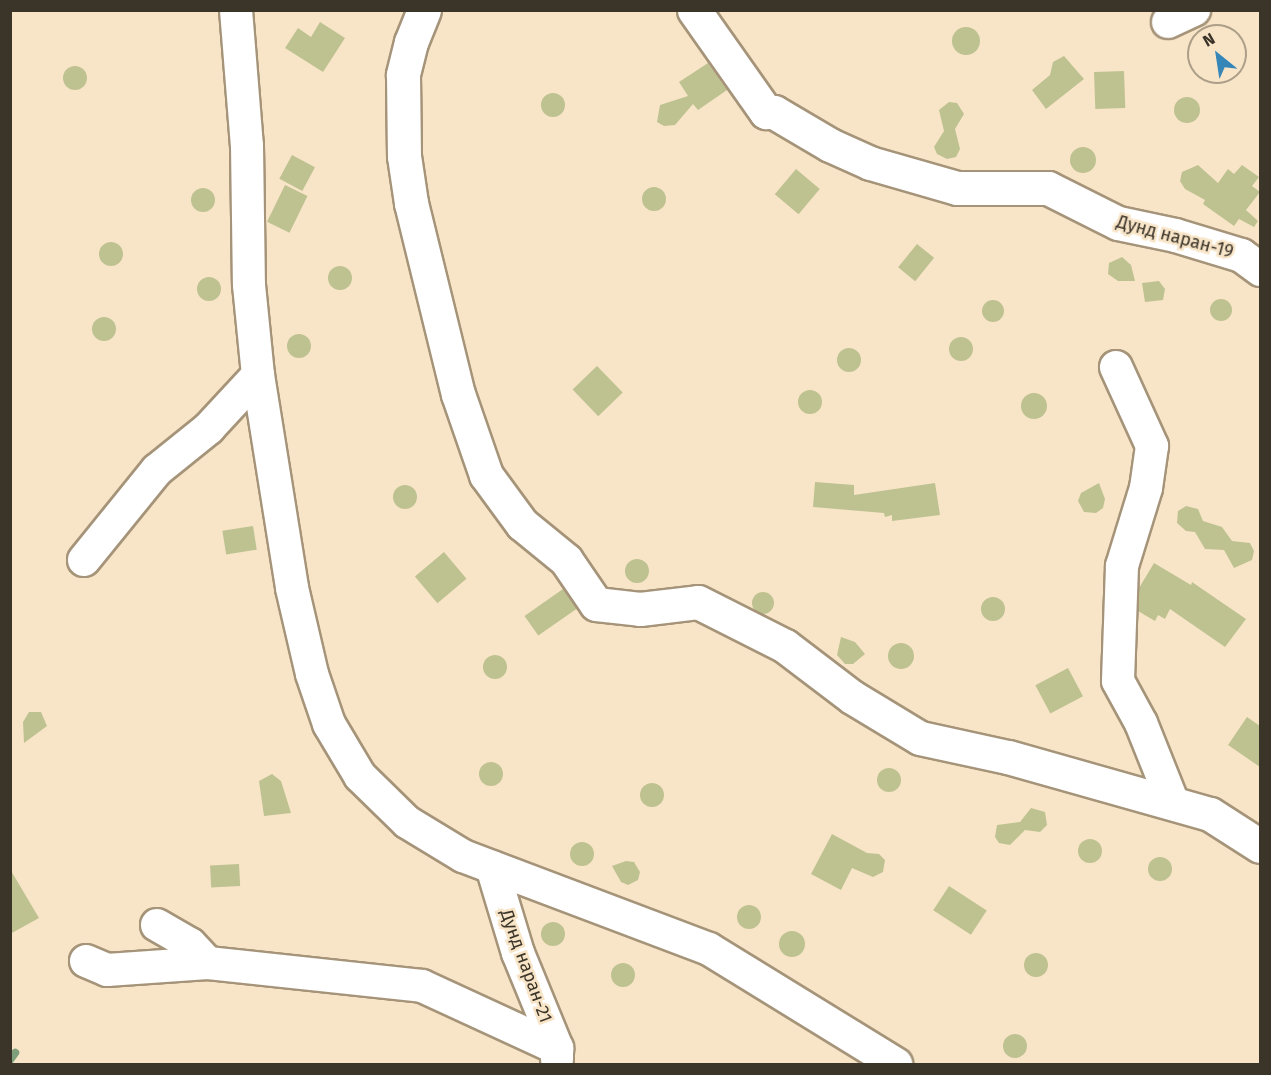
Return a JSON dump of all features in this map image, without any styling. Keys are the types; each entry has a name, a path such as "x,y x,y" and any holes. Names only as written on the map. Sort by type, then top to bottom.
{"street":[{"path":"236,10 247,146 249,285 258,375 292,588 312,674 328,724 360,776 407,822 463,856 709,949 897,1065"},
{"path":"424,10 411,42 403,75 404,156 413,214 458,394 486,475 522,524 566,560 596,604 640,609 698,602 785,646 852,697 920,738 1210,814 1260,846"},
{"name":"Дунд наран-19","path":"694,10 765,112 774,112 830,146 870,163 957,188 1048,188 1118,223 1175,235 1241,255 1260,269"},
{"path":"1116,367 1152,446 1146,488 1122,566 1118,681 1141,723 1173,803"},
{"path":"84,560 157,470 209,428 258,375"},
{"name":"Дунд наран-21","path":"492,867 518,953 557,1056"},
{"path":"157,925 190,944 208,963"},
{"path":"86,961 107,970 208,963 422,987 557,1056"}],"building":[{"path":"320,22 345,38 323,72 285,48 298,28 311,37"},
{"path":"966,27 976,31 980,41 976,51 966,55 956,51 952,41 956,31"},
{"path":"1064,56 1084,79 1046,109 1032,90 1050,75 1053,62"},
{"path":"708,63 727,90 698,110 693,104 675,125 664,126 657,122 660,105 688,96 679,82"},
{"path":"75,66 80,67 86,73 86,83 80,89 75,90 70,89 64,83 63,78 64,73 70,67"},
{"path":"1124,71 1125,108 1095,109 1094,72"},
{"path":"553,93 558,94 564,100 564,110 558,116 553,117 548,116 542,110 541,105 542,100 548,94"},
{"path":"1187,97 1197,100 1200,110 1197,120 1187,123 1177,120 1174,110 1177,100"},
{"path":"949,102 957,103 964,114 955,129 960,149 956,157 947,159 937,154 934,147 944,131 939,110"},
{"path":"1083,147 1093,150 1096,160 1093,170 1083,173 1073,170 1070,160 1073,150"},
{"path":"292,155 315,167 302,191 279,179"},
{"path":"1198,165 1218,183 1228,169 1234,174 1242,165 1259,177 1252,186 1260,192 1246,210 1258,221 1254,227 1239,219 1234,226 1203,204 1205,200 1185,189 1180,181 1182,172"},
{"path":"796,169 820,189 799,214 775,194"},
{"path":"285,185 307,196 289,233 267,222"},
{"path":"654,187 659,188 665,194 665,204 659,210 654,211 649,210 643,204 642,199 643,194 649,188"},
{"path":"203,188 208,189 214,195 214,205 208,211 203,212 198,211 192,205 191,200 192,195 198,189"},
{"path":"111,242 116,243 122,249 122,259 116,265 111,266 106,265 100,259 99,254 100,249 106,243"},
{"path":"917,244 934,258 915,281 898,267"},
{"path":"1122,257 1131,265 1135,281 1118,281 1108,274 1109,263"},
{"path":"340,266 345,267 351,273 351,283 345,289 340,290 335,289 329,283 328,278 329,273 335,267"},
{"path":"209,277 214,278 220,284 220,294 214,300 209,301 204,300 198,294 197,289 198,284 204,278"},
{"path":"1159,281 1165,289 1163,300 1145,302 1142,283"},
{"path":"1221,299 1229,302 1232,310 1229,318 1221,321 1213,318 1210,310 1213,302"},
{"path":"989,300 997,300 1004,307 1004,315 997,322 989,322 982,315 982,307"},
{"path":"104,317 109,318 115,324 115,334 109,340 104,341 99,340 93,334 92,329 93,324 99,318"},
{"path":"299,334 304,335 310,341 310,351 304,357 299,358 294,357 288,351 287,346 288,341 294,335"},
{"path":"961,337 969,341 973,349 969,357 961,361 953,357 949,349 953,341"},
{"path":"849,348 854,349 860,355 860,365 854,371 849,372 844,371 838,365 837,360 838,355 844,349"},
{"path":"597,366 623,393 598,416 573,390"},
{"path":"810,390 819,393 822,402 819,411 810,414 801,411 798,402 801,393"},
{"path":"1034,393 1043,397 1047,406 1043,415 1034,419 1025,415 1021,406 1025,397"},
{"path":"815,482 854,485 854,495 935,483 940,515 892,521 892,515 885,517 884,513 813,507"},
{"path":"1099,483 1105,499 1103,508 1096,513 1084,512 1078,501 1081,493"},
{"path":"405,485 410,486 416,492 416,502 410,508 405,509 400,508 394,502 393,497 394,492 400,486"},
{"path":"1186,506 1198,509 1203,521 1222,527 1232,541 1250,543 1254,551 1252,560 1234,568 1224,550 1205,549 1195,532 1186,531 1177,523 1178,511"},
{"path":"253,526 257,550 226,555 222,531"},
{"path":"444,552 466,579 437,603 415,576"},
{"path":"637,559 642,560 648,566 648,576 642,582 637,583 632,582 626,576 625,571 626,566 632,560"},
{"path":"1154,563 1191,585 1192,582 1246,619 1225,647 1170,609 1165,619 1158,615 1155,621 1138,611 1139,588"},
{"path":"563,589 577,609 538,636 524,616"},
{"path":"763,592 771,595 774,603 771,611 763,614 755,611 752,603 755,595"},
{"path":"993,597 998,598 1004,604 1004,614 998,620 993,621 988,620 982,614 981,609 982,604 988,598"},
{"path":"841,637 855,642 865,654 853,664 845,664 837,655"},
{"path":"901,643 910,647 914,656 910,665 901,669 892,665 888,656 892,647"},
{"path":"495,655 500,656 506,662 506,672 500,678 495,679 490,678 484,672 483,667 484,662 490,656"},
{"path":"1068,668 1083,696 1050,714 1035,685"},
{"path":"29,712 41,712 47,726 24,743 23,722"},
{"path":"1247,717 1260,726 1260,767 1228,745"},
{"path":"491,762 496,763 502,769 502,779 496,785 491,786 486,785 480,779 479,774 480,769 486,763"},
{"path":"889,768 894,769 900,775 900,785 894,791 889,792 884,791 878,785 877,780 878,775 884,769"},
{"path":"272,774 281,781 291,813 264,816 259,781"},
{"path":"652,783 661,786 664,795 661,804 652,807 643,804 640,795 643,786"},
{"path":"1031,808 1045,812 1047,825 1040,832 1025,830 1010,845 999,843 995,837 997,825 1020,822"},
{"path":"832,834 867,853 879,854 885,860 883,872 873,877 852,868 841,890 811,874"},
{"path":"1090,839 1095,840 1101,846 1101,856 1095,862 1090,863 1085,862 1079,856 1078,851 1079,846 1085,840"},
{"path":"582,842 591,845 594,854 591,863 582,866 573,863 570,854 573,845"},
{"path":"1160,857 1165,858 1171,864 1171,874 1165,880 1160,881 1155,880 1149,874 1148,869 1149,864 1155,858"},
{"path":"626,861 634,862 640,872 638,880 628,885 621,882 612,866"},
{"path":"239,864 240,886 211,887 210,866"},
{"path":"10,869 39,918 10,934"},
{"path":"949,886 987,911 971,935 933,910"},
{"path":"749,905 758,908 761,917 758,926 749,929 740,926 737,917 740,908"},
{"path":"553,922 558,923 564,929 564,939 558,945 553,946 548,945 542,939 541,934 542,929 548,923"},
{"path":"792,931 801,935 805,944 801,953 792,957 783,953 779,944 783,935"},
{"path":"1036,953 1041,954 1047,960 1047,970 1041,976 1036,977 1031,976 1025,970 1024,965 1025,960 1031,954"},
{"path":"623,963 628,964 634,970 634,980 628,986 623,987 618,986 612,980 611,975 612,970 618,964"},
{"path":"1015,1034 1020,1035 1026,1041 1026,1051 1020,1057 1015,1058 1010,1057 1004,1051 1003,1046 1004,1041 1010,1035"}],"waterway":[{"path":"10,1060 15,1053"}]}
